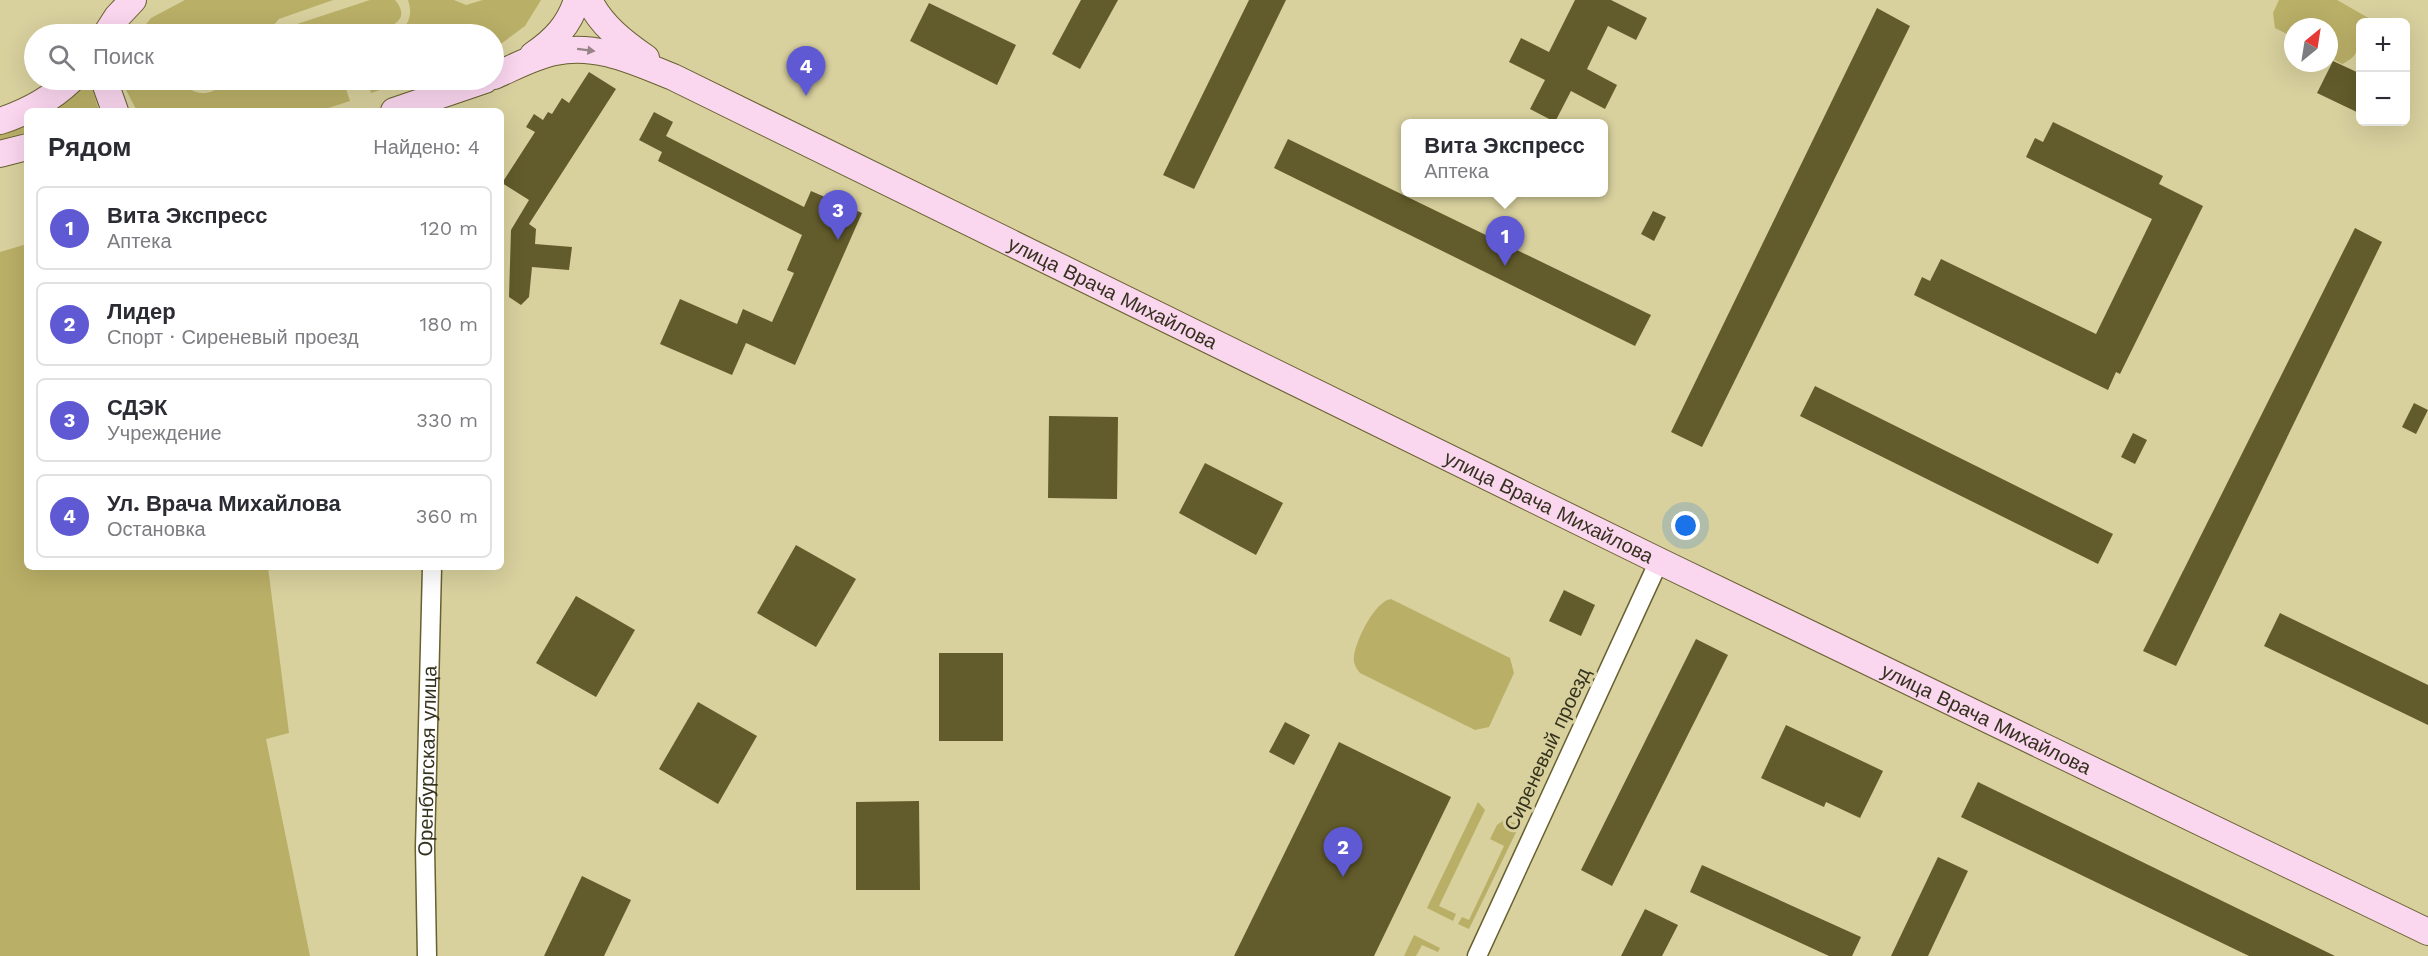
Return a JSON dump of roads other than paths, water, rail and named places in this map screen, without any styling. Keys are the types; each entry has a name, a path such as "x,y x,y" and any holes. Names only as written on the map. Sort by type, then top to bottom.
{"main road":[{"path":"112,24 133,0"},
{"path":"504,72 560,34 571,17 577,0"},
{"path":"589,0 596,15 615,34 673,77"},
{"path":"504,72 552,52 576,49 611,53 673,77"},
{"name":"улица Врача Михайлова","path":"673,77 1659,561 2428,932"},
{"path":"33,108 51,99 60,90"},
{"path":"108,90 114,108"},
{"path":"409,108 430,104 462,90"},
{"path":"0,121 24,112"},
{"path":"0,154 24,148"}],"street":[{"name":"Сиреневый проезд","path":"1477,956 1659,561"},
{"name":"Оренбургская улица","path":"427,956 425,847 432,570"}],"place":[{"name":"Ул. Врача Михайлова","path":"806,96"},
{"name":"СДЭК","path":"838,240"},
{"name":"Вита Экспресс","path":"1505,266"},
{"name":"Лидер","path":"1343,877"}]}
